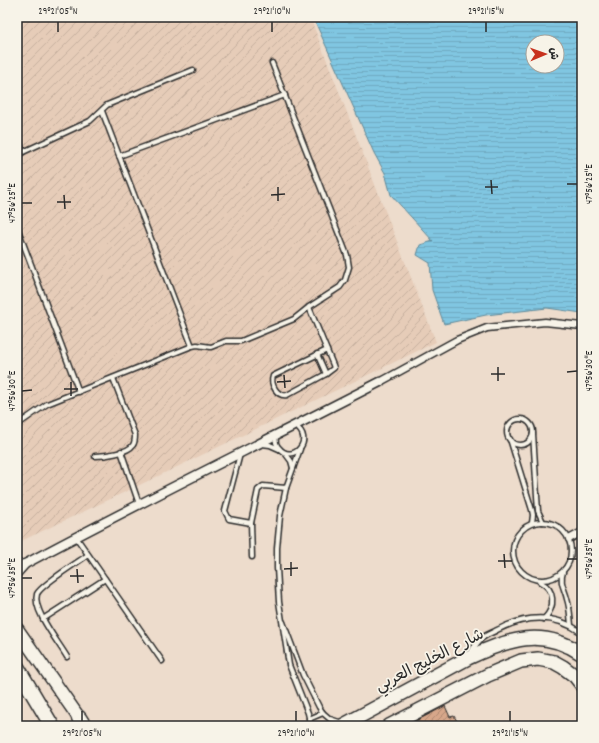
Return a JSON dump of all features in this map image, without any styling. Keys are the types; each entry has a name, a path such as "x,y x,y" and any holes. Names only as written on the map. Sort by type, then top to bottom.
{"highway":[{"path":"17,667 52,726"},
{"path":"17,683 48,726"}],"main road":[{"path":"17,629 83,723"},
{"name":"شارع الخليج العربي","path":"347,724 464,660 484,650 510,641 544,638 563,643 582,654"},
{"path":"389,726 488,675 521,661 538,659 554,662 575,676 582,685"}],"street":[{"path":"17,573 21,565 276,436 457,340 487,328 545,322 582,326"},
{"path":"569,539 582,532"}],"lane":[{"path":"17,425 47,404 192,346 197,345 211,347 226,342 242,341 294,319 309,307 340,287 345,280 348,267 347,255 272,63"},
{"path":"17,156 90,121 107,105 193,70"},
{"path":"119,156 285,95"},
{"path":"102,111 192,346"},
{"path":"17,137 23,152"},
{"path":"17,230 79,392"},
{"path":"309,307 334,366 333,370 287,395 282,396 277,392 272,379 273,376 327,350"},
{"path":"317,354 326,374"},
{"path":"95,456 111,454 132,446 135,436 113,378"},
{"path":"532,523 532,510 507,430 512,421 517,419 527,420 531,424 538,511 543,522"},
{"path":"295,426 302,433 304,438 286,488 280,516 277,548 278,586 288,665 311,726"},
{"path":"510,439 518,444 524,444 528,442 533,434"},
{"path":"276,436 276,445 280,450"},
{"path":"258,445 270,445 285,453 291,461 293,470"},
{"path":"285,453 290,454 300,449"},
{"path":"121,451 139,504"},
{"path":"240,454 225,511 229,518 251,523"},
{"path":"252,557 251,523 258,490 264,486 286,488"},
{"path":"563,572 547,580 529,578 522,573 516,566 513,559 512,550 518,534 524,527 532,523 551,523 564,532 569,539 571,556 568,565 563,572 561,583 567,598 571,625"},
{"path":"76,537 162,661"},
{"path":"67,656 39,611 36,599 37,594 40,589 88,555"},
{"path":"43,619 105,579"},
{"path":"538,580 550,590 552,598 552,605 549,614 544,619"},
{"path":"281,614 304,675 322,713 330,719 347,724"},
{"path":"464,660 482,638 509,624 533,618 555,619 571,625 582,633"},
{"path":"309,719 322,713"}],"shaded area":[{"path":"17,17 310,17 436,342 17,543"}],"water":[{"path":"313,17 582,17 582,313 547,308 486,315 444,324 432,290 430,263 417,255 420,245 433,241 391,195 385,173 374,153"}],"building":[{"path":"445,706 450,717 454,716 460,726 406,726"}]}
